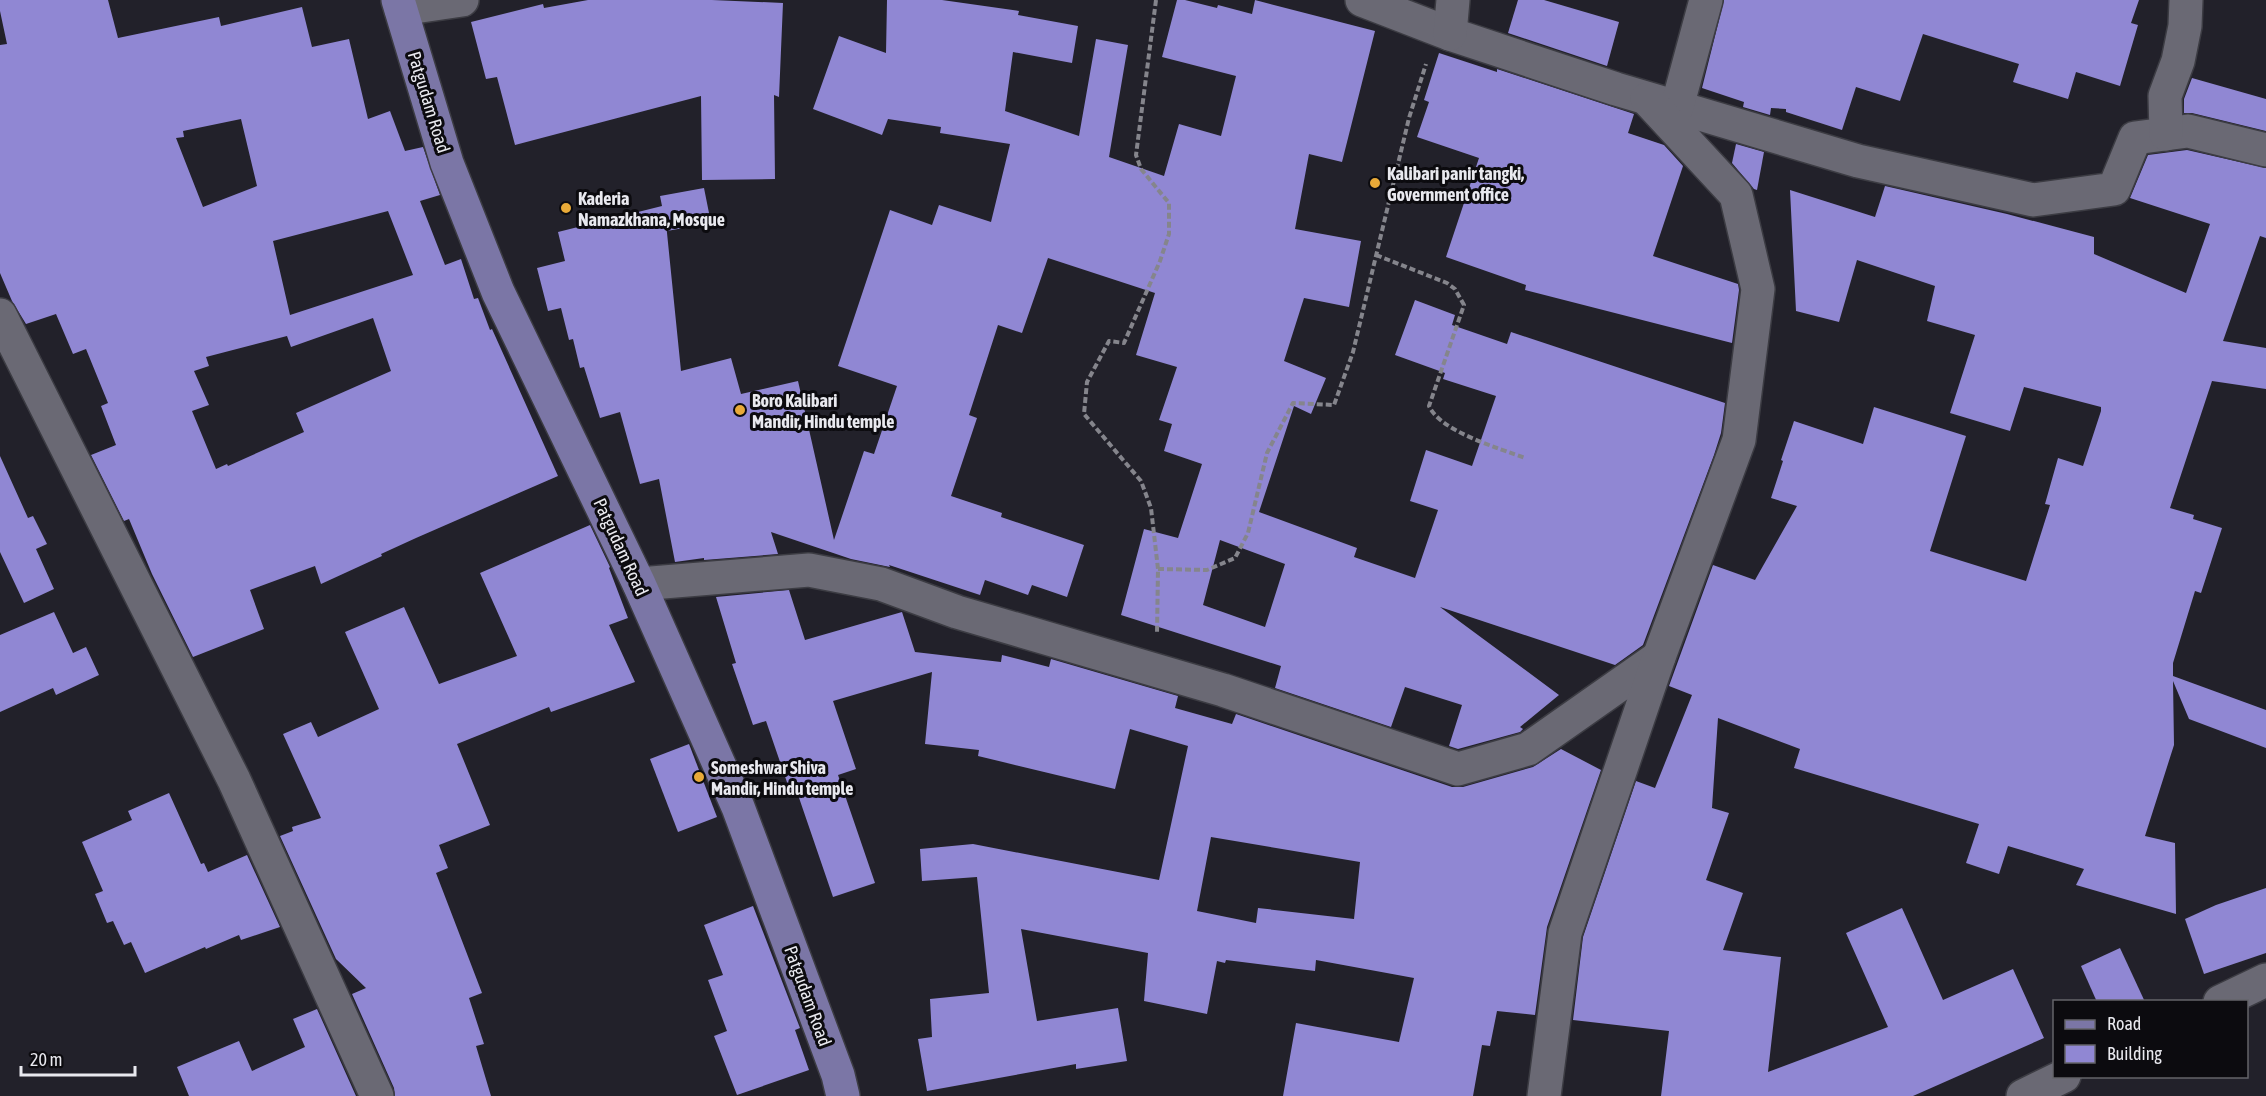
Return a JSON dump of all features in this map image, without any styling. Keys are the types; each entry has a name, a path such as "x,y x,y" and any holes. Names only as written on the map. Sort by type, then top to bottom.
{"main road":[{"name":"Patgudam Road","path":"399,4 447,163 498,292 639,584 738,807 838,1075 843,1096"}],"street":[{"path":"399,4 462,0"},
{"path":"1362,0 1444,32 1662,103 1858,161 2033,200 2114,189 2136,138 2188,131 2266,150"},
{"path":"1444,32 1453,0"},
{"path":"1662,103 1706,0"},
{"path":"2166,134 2165,96 2178,61 2185,26 2186,0"},
{"path":"1544,1096 1565,933 1659,657 1739,440 1758,290 1736,195 1662,103"},
{"path":"0,315 234,780 377,1096"},
{"path":"639,584 809,570 881,584 957,612 1223,690 1458,769 1528,749 1659,657"},
{"path":"2224,1000 2266,980"},
{"path":"2023,1096 2062,1078"}],"path":[{"path":"1153,669 1157,630 1158,569 1151,508 1140,481 1084,414 1087,382 1109,341 1124,343 1160,261 1169,234 1169,203 1141,169 1136,155 1156,0"},
{"path":"1158,569 1207,570 1235,558 1248,533 1267,453 1293,403 1334,405 1353,352 1409,118 1444,32"},
{"path":"1376,255 1447,283 1455,289 1464,305 1429,406 1432,413 1452,429 1525,458"}],"building":[{"path":"0,0 108,0 118,38 219,17 221,26 302,7 312,47 349,39 368,119 390,111 405,151 423,147 440,195 420,201 445,265 461,259 474,299 478,298 490,330 492,329 558,476 416,538 321,584 315,566 250,590 264,629 193,657 152,574 129,519 124,521 91,455 116,445 101,406 108,403 86,349 73,354 56,314 26,324 12,301 0,273 0,45 7,44","holes":["241,119 257,186 203,207 176,138 184,137 183,131","388,211 413,275 290,315 273,241","373,318 391,371 296,413 304,432 228,466 227,464 216,469 192,411 209,405 194,371 209,366 206,357 287,336 291,347"]},
{"path":"588,0 712,0 783,3 779,97 774,95 775,179 702,180 701,96 515,145 497,77 486,79 471,22 543,4 544,8"},
{"path":"887,0 942,0 1019,11 1018,15 1078,26 1072,63 1013,52 1005,111 1079,136 1096,39 1128,45 1109,157 1164,176 1179,124 1221,136 1236,76 1162,57 1177,0 1217,8 1218,5 1252,14 1255,0 1375,31 1342,162 1309,154 1295,229 1361,241 1349,307 1304,298 1284,361 1326,378 1311,414 1294,406 1259,512 1357,548 1354,557 1415,578 1438,510 1410,501 1426,450 1472,466 1496,396 1443,379 1445,373 1395,355 1415,300 1455,315 1452,325 1507,344 1511,332 1725,403 1721,433 1714,455 1643,645 1615,665 1440,607 1559,695 1520,727 1523,729 1520,732 1458,749 1449,746 1462,705 1405,687 1391,727 1275,688 1281,666 1121,615 1144,529 1178,538 1202,464 1164,451 1172,424 1159,420 1177,367 1136,355 1155,293 1048,258 1022,333 998,325 969,415 977,418 951,496 1002,513 1001,517 1084,545 1067,597 1032,585 1028,595 985,580 980,595 889,565 890,567 851,559 771,532 778,554 675,562 659,479 640,484 620,412 600,418 584,367 580,368 573,339 569,340 561,308 548,311 537,268 565,261 558,232 662,206 660,196 704,188 711,223 667,231 666,223 681,371 731,358 741,394 798,381 834,540 864,451 874,454 897,386 838,366 890,210 932,225 939,205 991,222 1010,144 940,133 941,127 888,119 882,135 813,109 839,36 886,53","holes":["1220,540 1285,564 1265,627 1203,605"]},
{"path":"1518,0 1544,0 1619,22 1607,66 1508,33"},
{"path":"1724,0 2139,0 2131,23 2138,25 2120,86 2076,72 2068,99 2013,82 2019,64 1923,34 1900,101 1856,87 1842,130 1786,112 1786,109 1771,108 1770,115 1743,107 1744,102 1702,88"},
{"path":"1439,53 1497,72 1497,69 1634,114 1628,133 1664,145 1683,166 1653,256 1738,284 1732,343 1525,290 1526,285 1446,257 1479,158 1417,137 1429,102 1424,100"},
{"path":"2192,78 2266,99 2266,131 2184,113 2184,99"},
{"path":"1736,144 1764,152 1757,190 1732,163"},
{"path":"2187,150 2266,168 2266,238 2260,236 2223,341 2266,348 2266,389 2212,381 2170,508 2194,515 2193,519 2222,528 2201,593 2195,591 2173,663 2173,676 2266,710 2266,748 2189,719 2173,681 2174,745 2145,836 2175,843 2176,914 2076,885 2084,869 2008,846 1999,874 1966,863 1979,824 1794,768 1800,749 1718,718 1712,808 1729,813 1706,880 1743,893 1723,950 1781,957 1768,1072 1888,1027 1846,933 1902,908 1943,1000 2013,969 2044,1038 1913,1096 1661,1096 1669,1031 1573,1020 1583,937 1636,781 1655,788 1692,695 1669,686 1713,565 1755,580 1797,506 1771,498 1794,421 1863,444 1874,407 1966,436 1930,551 2026,581 2050,505 2045,504 2058,458 2083,466 2101,411 2101,407 2024,387 2010,431 1950,413 1975,335 1927,321 1935,286 1857,260 1839,322 1796,311 1790,190 1875,217 1885,186 2007,214 2094,237 2094,254 2186,293 2210,224 2130,198 2148,155"},
{"path":"0,456 28,518 33,516 47,544 36,549 54,589 24,603 0,552"},
{"path":"590,525 610,567 628,618 609,625 635,682 551,712 549,707 457,744 490,825 439,845 448,868 436,873 482,993 469,998 484,1044 476,1046 491,1096 395,1096 394,1088 352,994 366,988 336,959 280,836 293,831 292,827 321,818 283,734 311,722 318,737 379,709 345,632 404,607 439,684 517,656 480,573"},
{"path":"789,590 805,640 902,612 915,652 1001,662 1002,655 1049,667 1051,659 1178,696 1175,708 1232,724 1236,714 1452,787 1463,787 1533,767 1561,749 1601,770 1547,927 1535,1015 1497,1011 1490,1046 1482,1045 1473,1096 1283,1096 1296,1023 1399,1042 1414,978 1316,960 1315,971 1226,960 1225,963 1217,961 1207,1014 1144,1001 1148,953 1021,929 1037,1021 1118,1008 1127,1061 1076,1069 1076,1064 927,1091 918,1039 932,1037 930,999 989,993 977,877 922,881 920,849 973,844 1159,880 1188,746 1130,729 1115,789 978,756 979,750 925,744 932,672 833,701 856,769 838,775 875,883 833,897 796,789 790,791 766,721 753,725 732,664 736,663 716,597","holes":["1211,837 1360,862 1354,919 1258,908 1256,923 1197,911"]},
{"path":"54,612 73,653 86,647 99,675 56,695 53,688 0,712 0,635"},
{"path":"689,744 717,817 678,832 650,759"},
{"path":"169,793 201,864 204,863 208,872 247,855 280,927 241,940 239,935 145,973 131,942 124,945 113,921 107,923 95,894 103,891 82,842 132,820 128,811"},
{"path":"2266,888 2266,953 2204,974 2185,919 2216,905"},
{"path":"753,906 800,1028 795,1030 809,1070 737,1095 714,1036 727,1031 708,980 723,975 704,925"},
{"path":"2120,948 2144,1000 2096,1000 2081,966"},
{"path":"317,1009 356,1096 189,1096 177,1067 239,1041 252,1071 305,1047 293,1019"}],"place":[{"name":"Kalibari panir tangki, Government office","path":"1375,183"},
{"name":"Kaderia Namazkhana, Mosque","path":"566,208"},
{"name":"Boro Kalibari Mandir, Hindu temple","path":"740,410"},
{"name":"Someshwar Shiva Mandir, Hindu temple","path":"699,777"}]}
